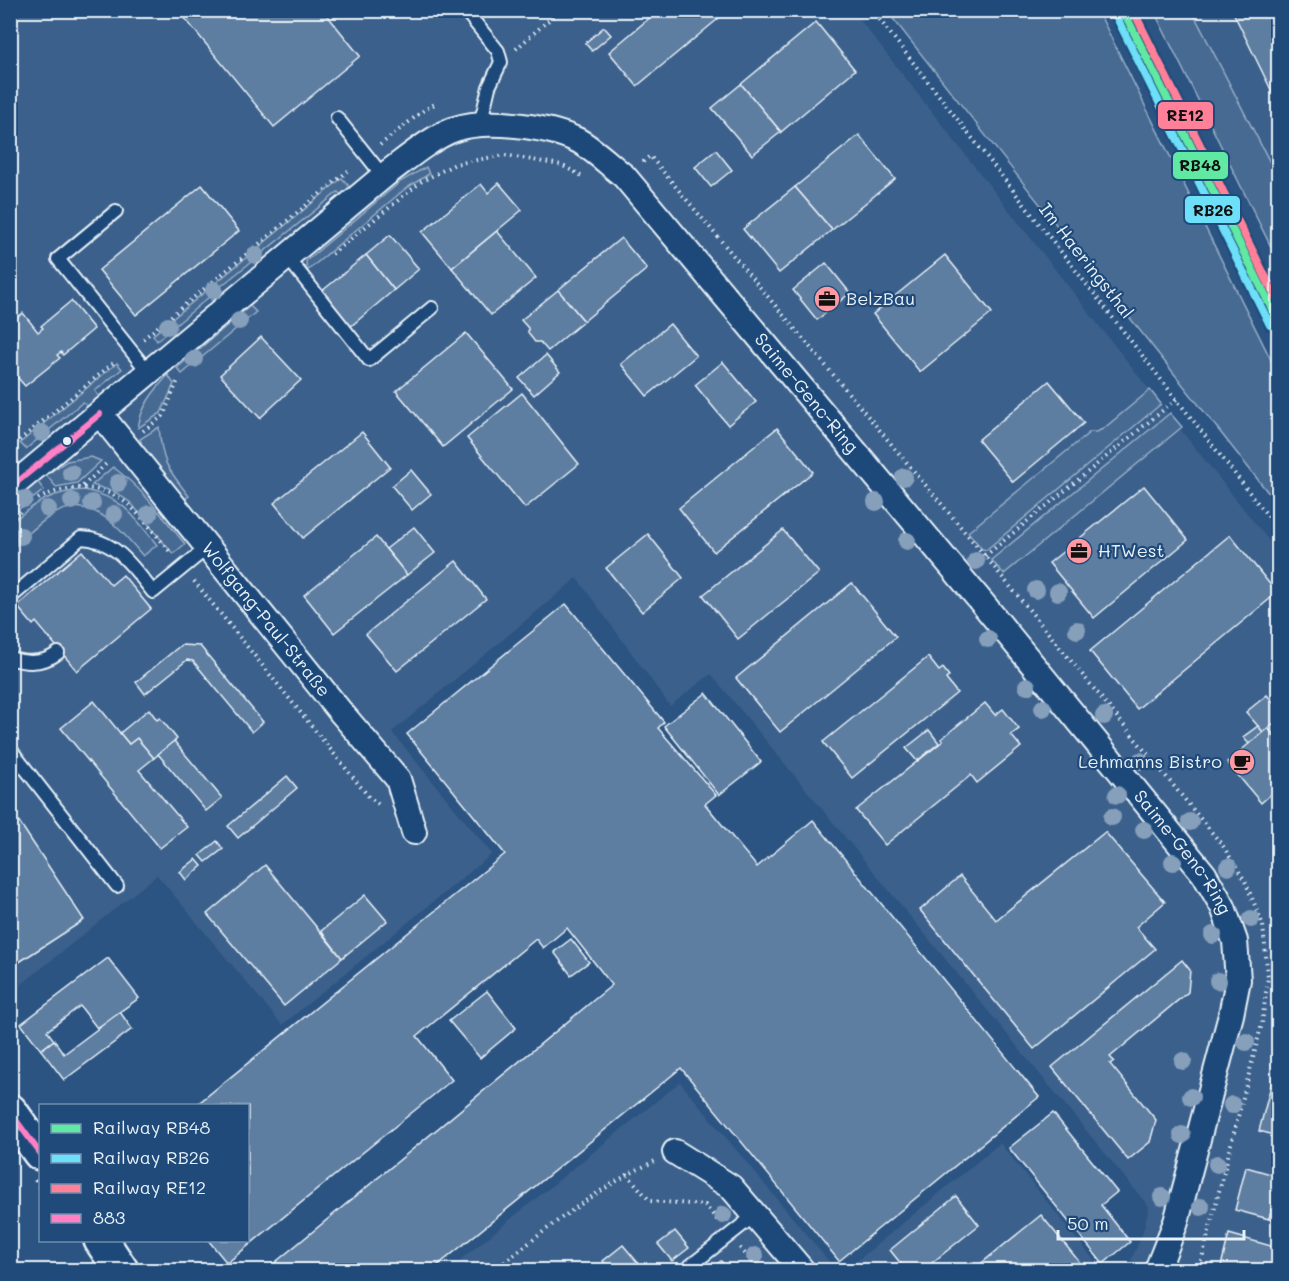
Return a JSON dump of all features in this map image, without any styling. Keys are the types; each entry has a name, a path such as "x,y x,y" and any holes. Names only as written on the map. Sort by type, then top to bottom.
{"main road":[{"path":"10,1111 39,1152"},
{"path":"102,1242 121,1270"}],"street":[{"name":"Saime-Genc-Ring","path":"10,488 383,176 420,149 455,129 492,123 529,126 578,140 624,176 984,605 1204,874 1223,907 1235,941 1238,980 1231,1015 1176,1222 1157,1270"},
{"name":"Wolfgang-Paul-Straße","path":"100,414 207,548 398,779 414,832"},
{"path":"675,1152 731,1187 802,1270"}],"lane":[{"path":"465,10 498,51 501,62 489,87 480,125"},
{"path":"337,118 383,176"},
{"path":"116,212 58,260 131,349 156,367"},
{"path":"287,257 369,360 432,308"},
{"path":"10,598 81,538 93,538 112,547 126,559 153,592 207,548"},
{"path":"10,658 23,663 39,662 58,653"},
{"path":"10,749 117,886"},
{"path":"686,1270 755,1215"}],"path":[{"path":"501,62 560,10"},
{"name":"Im Haeringsthal","path":"872,10 1278,529"},
{"path":"10,448 367,156 424,110 435,104"},
{"path":"304,277 422,181 455,164 504,155 561,165 588,179"},
{"path":"82,486 125,445 163,416 178,380 156,367 145,338"},
{"path":"985,556 1178,399"},
{"path":"10,520 30,503 53,491 82,486 114,494 132,508 183,568 369,797 414,832"},
{"path":"495,1270 538,1235 627,1174 675,1152"},
{"path":"627,1174 650,1201 705,1205 759,1270"}],"shaded area":[{"path":"11,11 853,11 1278,552 1278,1270 1127,1270 1142,1235 1149,1207 711,674 670,706 577,578 392,732 492,854 282,1025 157,875 11,993"},
{"path":"887,11 1098,11 1278,374 1278,505"},
{"path":"1154,11 1192,11 1278,178 1278,261"},
{"path":"1192,11 1278,11 1278,178"},
{"path":"426,167 429,174 405,189 307,271 306,261 400,182"},
{"path":"342,178 353,191 344,198 338,192 220,287 226,294 215,304 209,297 157,341 153,335"},
{"path":"250,306 256,312 182,374 177,368"},
{"path":"117,363 122,369 95,391 100,398 89,408 83,402 26,449 20,443"},
{"path":"168,375 174,384 161,413 138,428 145,406"},
{"path":"1150,390 1161,404 986,550 982,549 968,532 1090,432 1103,429"},
{"path":"1170,413 1182,427 1004,574 991,560"},
{"path":"159,427 167,464 189,496 182,501 144,451 140,439"},
{"path":"91,457 101,461 77,483 56,487 46,475 67,461"},
{"path":"113,467 142,493 185,544 173,554 131,503 115,492 92,485"},
{"path":"37,481 44,490 11,515 11,503"},
{"path":"85,490 119,503 157,545 143,556 105,517 81,508 68,508 54,514 37,526 11,550 11,523 45,499 63,493"},
{"path":"680,1082 836,1270 469,1270 460,1260"},
{"path":"1000,1143 1102,1270 846,1270"}],"building":[{"path":"178,10 323,10 360,56 274,127"},
{"path":"659,10 711,10 718,19 637,86 609,52"},
{"path":"1232,10 1278,10 1278,104"},
{"path":"816,22 855,70 781,132 741,84"},
{"path":"604,27 611,35 592,51 585,43"},
{"path":"741,84 781,132 752,155 712,108"},
{"path":"859,135 895,179 832,230 795,187"},
{"path":"716,150 732,170 711,187 695,167"},
{"path":"499,183 522,210 452,268 422,232 481,184 488,193"},
{"path":"202,185 239,231 136,315 99,270"},
{"path":"795,187 832,230 779,273 743,229"},
{"path":"497,231 536,278 491,315 452,268"},
{"path":"390,235 419,269 394,290 366,255"},
{"path":"621,238 647,269 584,321 558,290"},
{"path":"366,255 394,290 350,327 322,291"},
{"path":"945,255 992,313 920,372 873,314"},
{"path":"826,263 850,293 817,320 793,290"},
{"path":"558,290 584,321 548,351 540,342 535,342 521,320"},
{"path":"71,301 94,329 63,355 61,352 57,355 60,358 25,386 10,369 10,323 23,313 38,332 43,328 41,326"},
{"path":"670,324 696,356 647,396 621,364"},
{"path":"466,333 513,389 443,447 396,391"},
{"path":"261,337 301,380 260,418 220,375"},
{"path":"546,355 560,372 534,395 519,378"},
{"path":"723,362 756,402 728,425 695,385"},
{"path":"1049,381 1084,423 1013,482 978,440"},
{"path":"522,393 579,464 525,508 467,438"},
{"path":"777,428 813,472 714,552 679,508"},
{"path":"362,432 390,467 303,538 274,503"},
{"path":"411,470 431,494 412,510 392,486"},
{"path":"1144,486 1188,540 1094,618 1049,563"},
{"path":"414,527 435,553 407,575 386,549"},
{"path":"783,530 819,573 738,639 703,595"},
{"path":"648,534 683,578 642,612 606,568"},
{"path":"1230,535 1277,593 1137,709 1090,651"},
{"path":"376,537 407,575 334,633 304,595"},
{"path":"82,551 111,585 123,575 151,609 77,671 36,622 33,625 17,606"},
{"path":"456,561 486,599 397,671 366,634"},
{"path":"852,583 896,637 780,732 736,678"},
{"path":"566,604 664,722 658,728 716,795 705,804 757,867 813,820 1039,1097 839,1261 681,1068 432,1270 266,1270 612,985 567,928 543,948 536,939 417,1036 452,1080 227,1263 210,1242 249,1242 249,1104 197,1104 505,854 407,734"},
{"path":"181,645 200,646 263,722 252,732 193,661 187,660 145,694 136,682"},
{"path":"928,657 939,671 943,668 949,676 946,679 957,693 852,778 823,742"},
{"path":"706,693 761,762 719,795 664,726"},
{"path":"1267,695 1278,708 1278,720 1263,732 1246,712"},
{"path":"94,701 129,744 137,738 154,758 139,770 187,827 160,848 61,728"},
{"path":"985,703 995,715 1003,709 1019,729 1011,735 1021,747 977,783 971,775 885,845 856,810 943,741 941,739"},
{"path":"149,709 157,720 160,718 177,739 154,758 137,738 129,744 120,733"},
{"path":"1278,720 1278,741 1268,728"},
{"path":"1258,726 1263,732 1249,744 1243,737"},
{"path":"1268,728 1278,741 1278,788 1261,803 1227,762"},
{"path":"929,730 939,743 917,761 906,748"},
{"path":"174,741 222,798 206,811 158,754"},
{"path":"287,776 297,788 238,838 228,826"},
{"path":"10,808 84,920 10,968"},
{"path":"1105,832 1165,902 1136,927 1155,949 1034,1049 920,910 960,876 996,920"},
{"path":"217,841 223,849 206,862 200,855"},
{"path":"196,859 202,866 186,880 180,872"},
{"path":"265,865 342,958 284,1006 207,914"},
{"path":"365,895 387,921 342,958 321,931"},
{"path":"571,939 589,962 571,975 554,952"},
{"path":"108,958 139,998 97,1028 80,1006 47,1031 54,1040 41,1050 21,1024"},
{"path":"1182,960 1190,970 1188,992 1110,1057 1114,1061 1110,1064 1156,1120 1150,1142 1128,1160 1052,1067"},
{"path":"487,991 516,1028 480,1058 449,1021"},
{"path":"120,1012 132,1029 64,1080 41,1050 54,1040 64,1054"},
{"path":"1278,1059 1278,1136 1259,1131"},
{"path":"1053,1113 1117,1192 1101,1205 1130,1242 1103,1264 1009,1148"},
{"path":"1246,1167 1278,1176 1269,1219 1235,1210"},
{"path":"1278,1183 1278,1221 1269,1219"},
{"path":"956,1196 979,1225 923,1270 906,1270 890,1250"},
{"path":"1041,1215 1086,1270 973,1270"},
{"path":"675,1231 689,1248 672,1261 658,1244"},
{"path":"1229,1234 1278,1248 1278,1270 1220,1270"},
{"path":"623,1245 644,1270 596,1270 605,1264 603,1261"},
{"path":"721,1261 728,1270 709,1270"}],"rail line":[{"name":"RB48","path":"1123,10 1278,321"},
{"name":"RE12","path":"1133,10 1278,302"},
{"name":"RB26","path":"1115,14 1270,325"}],"transit line":[{"name":"883","path":"10,488 100,414"},
{"name":"883","path":"10,1112 39,1152"}],"place":[{"name":"BelzBau","path":"827,299"},
{"name":"HTWest","path":"1079,551"},
{"name":"Lehmanns Bistro","path":"1242,762"}]}
